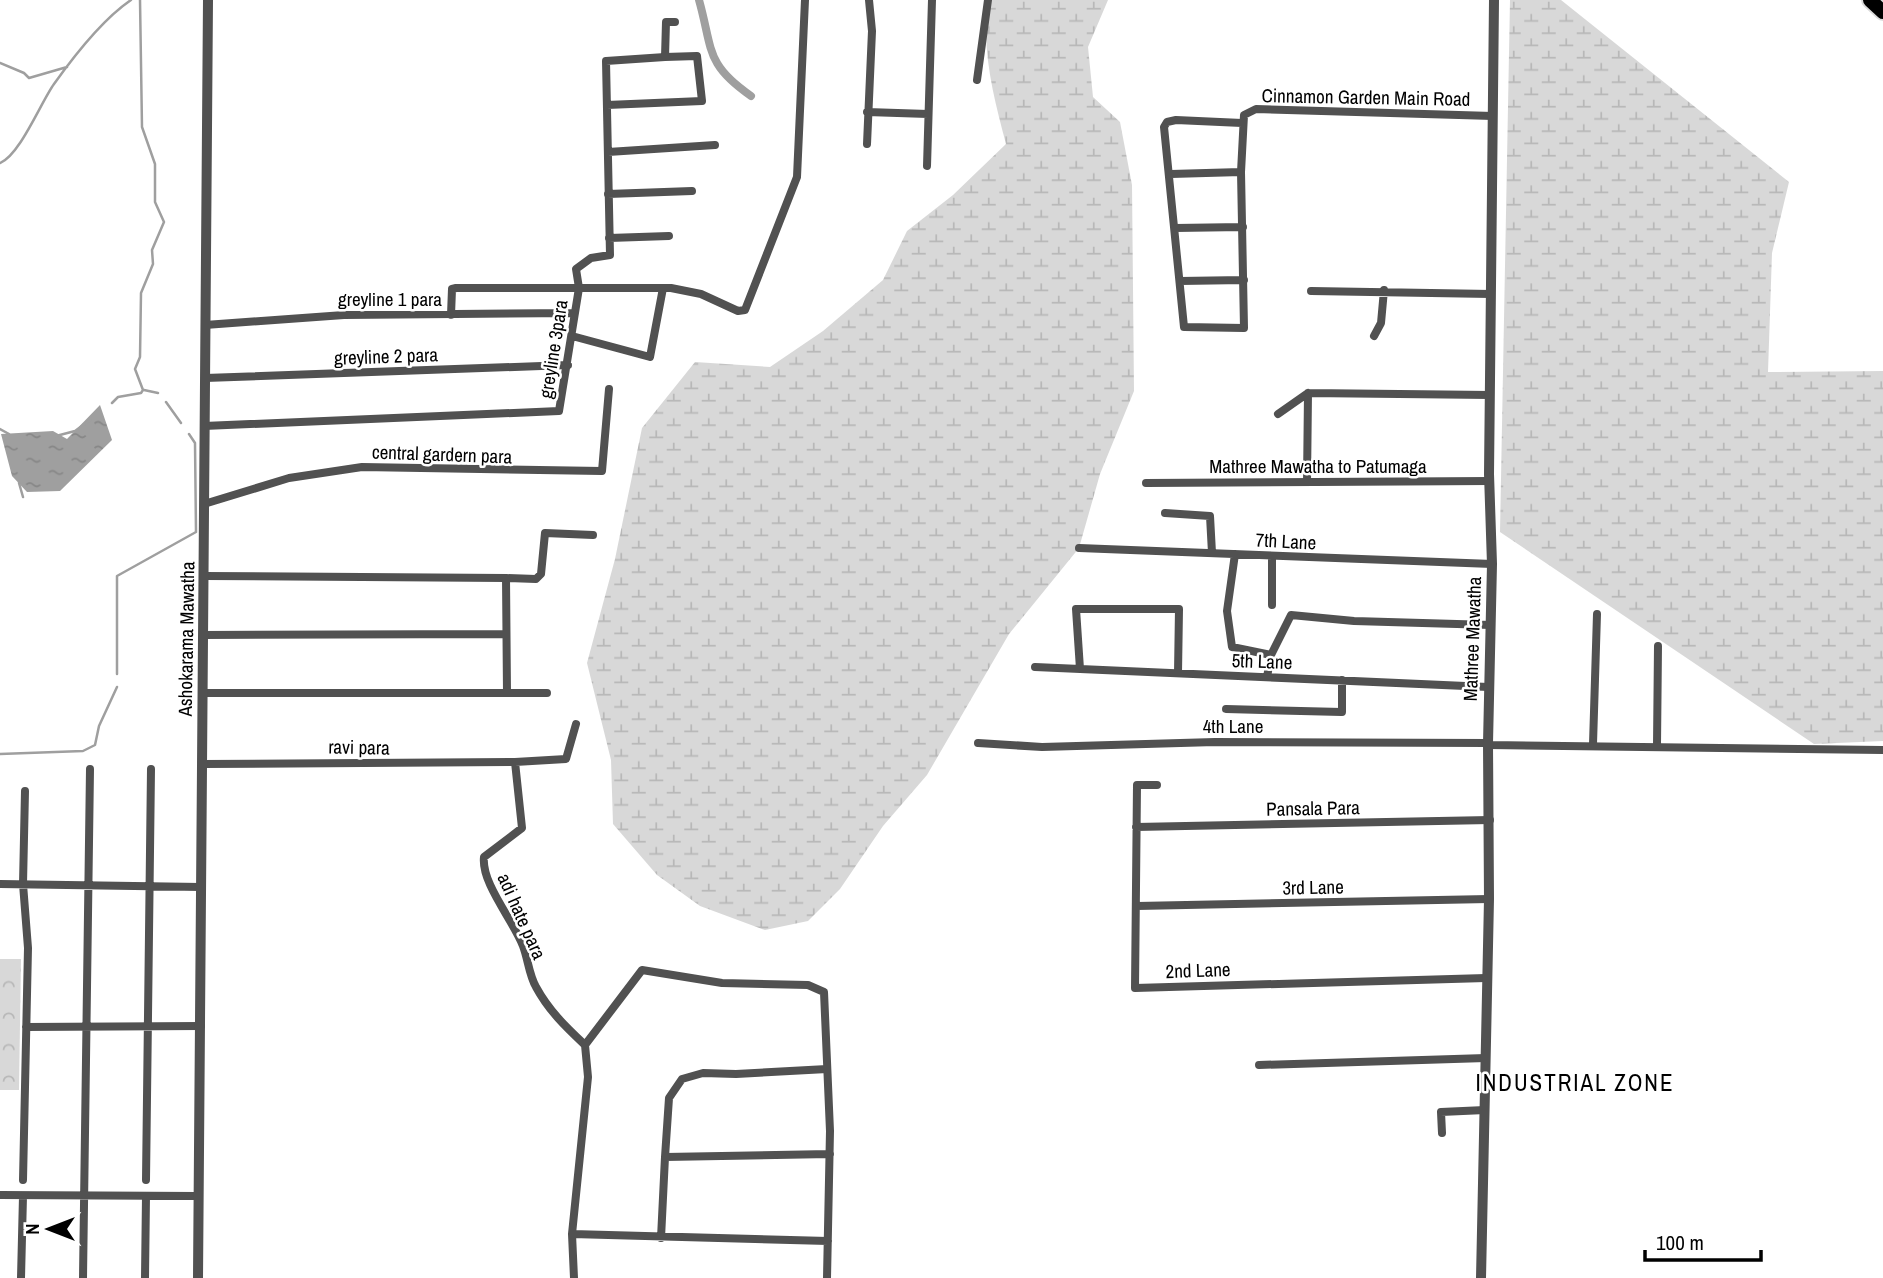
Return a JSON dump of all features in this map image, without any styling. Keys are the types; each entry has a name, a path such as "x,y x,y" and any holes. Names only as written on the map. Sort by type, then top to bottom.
{"highway":[{"path":"1870,0 1883,12"}],"street":[{"name":"Ashokarama Mawatha","path":"198,1278 208,0"},
{"path":"451,314 452,289 663,288 701,295 738,311 745,310 797,177 805,0"},
{"path":"867,144 872,32 869,0"},
{"path":"927,166 932,0"},
{"path":"977,80 988,0"},
{"name":"Mathree Mawatha","path":"1481,1278 1490,820 1488,687 1492,564 1490,395 1493,0"},
{"path":"664,57 666,22 676,22"},
{"path":"607,105 702,101 697,57 606,61 609,238 669,236"},
{"name":"Cinnamon Garden Main Road","path":"1180,281 1182,324 1188,328 1244,328 1242,123 1244,115 1253,110 1493,116"},
{"path":"867,112 928,114"},
{"path":"1242,123 1176,120 1167,122 1164,127 1171,174 1180,281 1244,280"},
{"path":"608,152 715,145"},
{"path":"1171,174 1241,172"},
{"path":"608,194 692,191"},
{"path":"1175,228 1243,227"},
{"name":"greyline 3para","path":"204,426 559,411 579,288 576,269 591,258 610,255 609,238"},
{"path":"572,337 650,357 663,288"},
{"path":"1374,336 1381,323 1384,290"},
{"path":"1311,291 1384,290 1491,294"},
{"name":"greyline 1 para","path":"205,325 299,316 575,313"},
{"name":"greyline 2 para","path":"205,379 568,365"},
{"name":"central gardern para","path":"204,504 289,478 362,467 602,471 609,390"},
{"path":"1307,482 1308,393"},
{"path":"1278,414 1308,393 1490,395"},
{"name":"Mathree Mawatha to Patumaga","path":"1146,484 1490,481"},
{"path":"1165,513 1210,516 1212,552"},
{"path":"204,576 536,579 541,574 545,533 593,535"},
{"name":"7th Lane","path":"1079,548 1492,564"},
{"path":"1235,554 1227,611 1233,647 1271,655"},
{"path":"1272,556 1272,604"},
{"path":"506,578 507,693"},
{"path":"1080,669 1076,609 1179,609 1178,673"},
{"path":"1593,744 1597,614"},
{"path":"1267,677 1271,655 1291,615 1354,621 1491,625"},
{"path":"203,635 506,634"},
{"path":"1657,745 1658,646"},
{"name":"5th Lane","path":"1035,667 1488,687"},
{"path":"1226,709 1342,712 1342,680"},
{"path":"203,693 547,693"},
{"path":"515,762 566,760 576,724"},
{"name":"4th Lane","path":"978,743 1042,747 1215,742 1593,744 1883,750"},
{"name":"ravi para","path":"202,765 515,762"},
{"name":"adi hate para","path":"515,762 522,828 484,857 483,864 488,880 523,945 534,985 556,1018 586,1045"},
{"path":"83,1278 90,769"},
{"path":"146,1180 151,769"},
{"name":"2nd Lane","path":"1157,785 1137,785 1135,988 1486,978"},
{"path":"23,1180 28,948 23,884 25,791"},
{"name":"Pansala Para","path":"1136,827 1490,820"},
{"path":"0,884 201,887"},
{"name":"3rd Lane","path":"1137,906 1489,900"},
{"path":"574,1278 572,1234 587,1077 586,1045 642,970 722,983 808,985 824,992 830,1154 827,1278"},
{"path":"26,1027 201,1026"},
{"path":"1259,1065 1486,1058"},
{"path":"661,1238 669,1098 682,1079 704,1073 827,1069"},
{"path":"1442,1133 1441,1112 1485,1110"},
{"path":"665,1157 830,1154"},
{"path":"0,1195 197,1196"},
{"path":"21,1278 23,1196"},
{"path":"145,1278 146,1196"},
{"path":"572,1234 828,1241"}],"green space":[{"path":"989,0 1108,0 1088,47 1093,97 1120,122 1132,185 1134,391 1100,474 1079,548 1009,634 927,775 883,826 840,889 808,921 765,930 700,906 657,875 613,824 611,760 587,663 615,559 642,428 695,362 770,367 823,331 883,280 907,231 953,195 1006,144 987,54"},
{"path":"1510,0 1561,0 1789,182 1772,253 1768,372 1883,371 1883,741 1814,744 1500,532"},
{"path":"0,959 21,959 19,1090 0,1090"}],"water":[{"path":"100,405 112,440 60,491 27,492 12,476 1,434 53,431 67,439"}],"waterway":[{"path":"0,163 15,150 54,84 80,50 110,17 131,0"},
{"path":"112,403 118,397 141,393 143,390 135,369 140,357 141,293 153,264 152,250 164,222 155,202 155,164 142,127 140,0"},
{"path":"699,0 709,44 718,65 725,75 751,96"},
{"path":"0,63 24,73 29,78 67,67"},
{"path":"144,390 158,393"},
{"path":"166,402 181,423"},
{"path":"56,436 75,431 90,420"},
{"path":"0,429 9,434"},
{"path":"117,674 117,576 196,532 195,443 189,434"},
{"path":"19,483 23,497"},
{"path":"0,754 83,751 95,745 99,726 117,687"}],"district":[{"name":"INDUSTRIAL ZONE","path":"1575,1082"}]}
